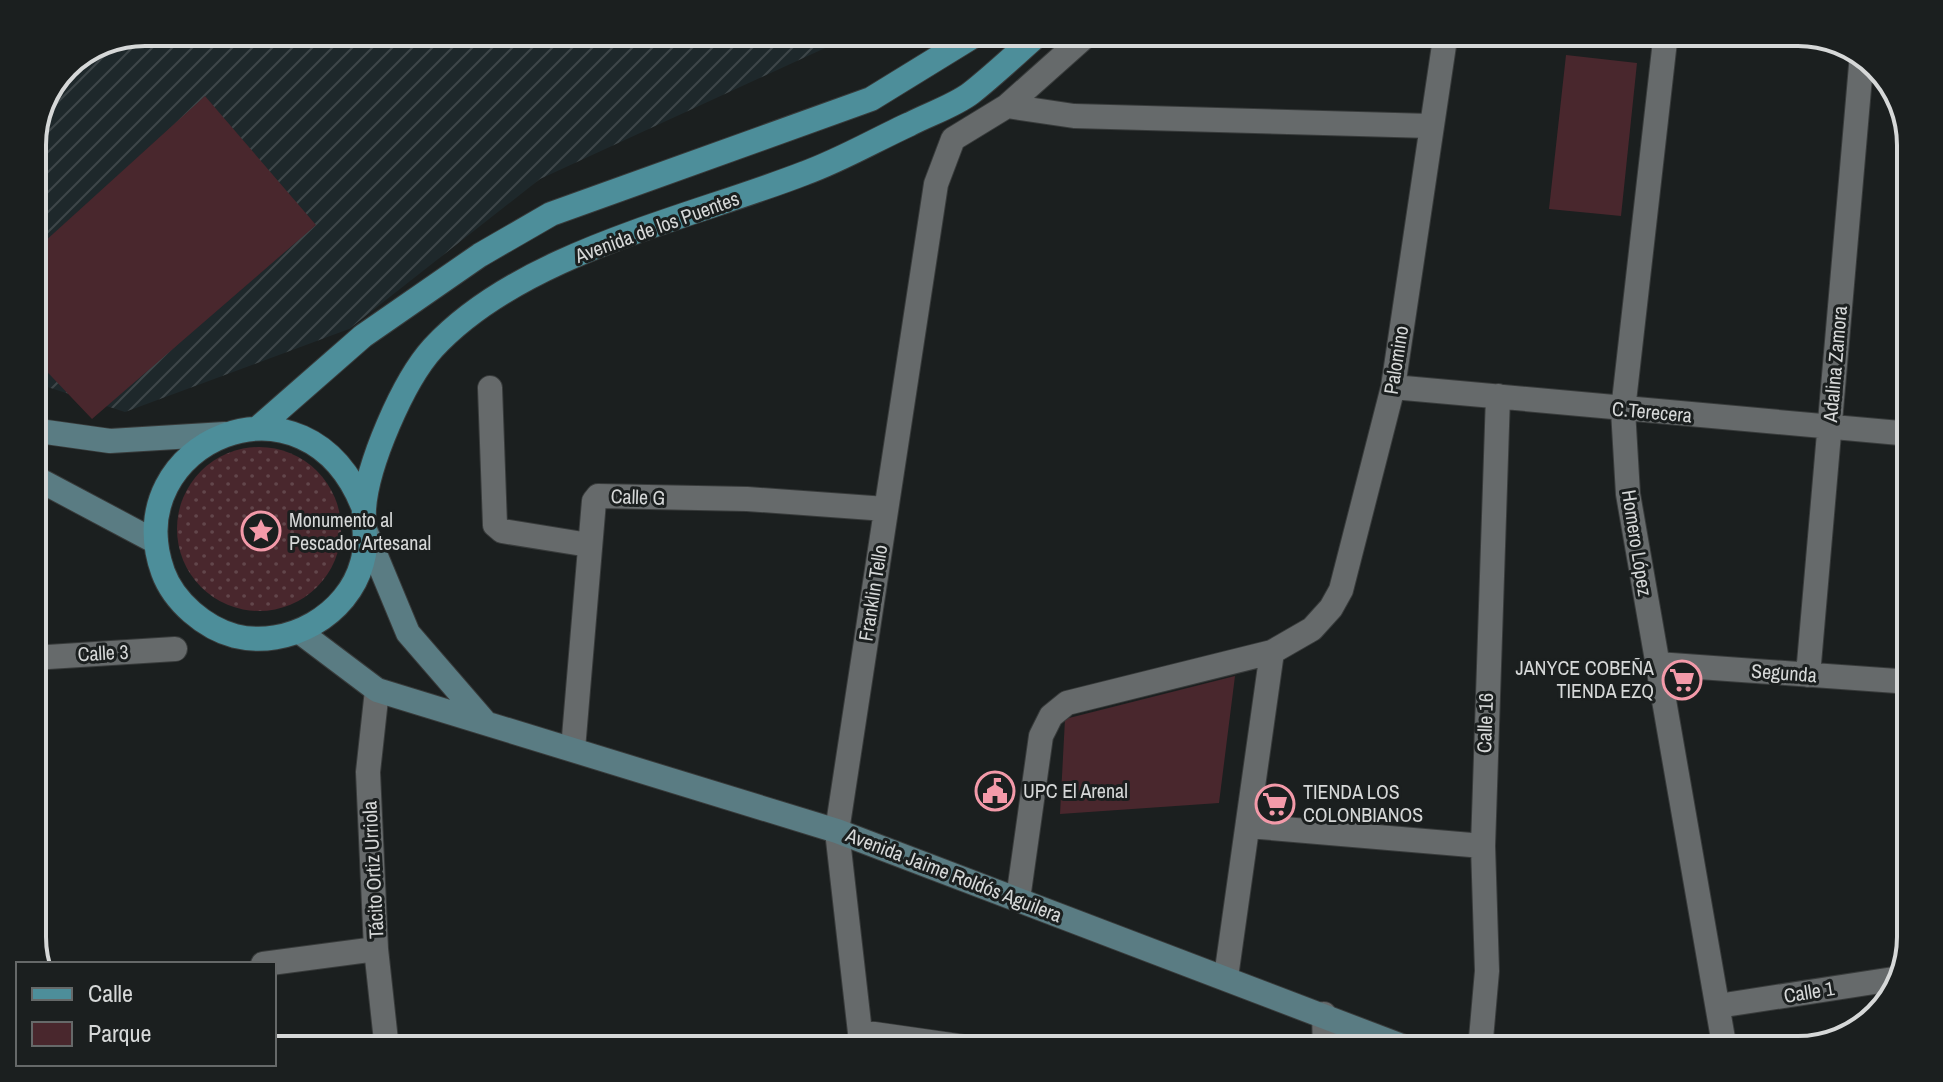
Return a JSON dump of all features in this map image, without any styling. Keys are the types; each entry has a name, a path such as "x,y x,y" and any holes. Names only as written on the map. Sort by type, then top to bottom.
{"main road":[{"path":"259,427 363,336 480,255 551,214 871,99 957,46"},
{"name":"Avenida de los Puentes","path":"365,520 381,443 404,390 432,349 499,295 586,251 809,172 968,96 1025,46"},
{"path":"259,427 287,431 314,441 336,459 354,482 365,520 362,563 348,592 327,616 300,632 268,639 236,636 205,623 175,593 164,574 156,542 159,508 172,476 195,451 225,434 259,427"}],"street":[{"path":"1007,106 1074,46"},
{"name":"Palomino","path":"1018,899 1041,736 1051,716 1067,703 1272,652 1312,629 1331,608 1341,590 1393,387 1444,46"},
{"name":"Homero López","path":"1664,46 1623,410 1628,494 1723,1036"},
{"name":"Adalina Zamora","path":"1808,675 1861,68"},
{"path":"1007,106 1074,116 1430,126"},
{"name":"Franklin Tello","path":"860,1036 837,831 936,184 953,139 1007,106"},
{"name":"C.Terecera","path":"1393,387 1897,433"},
{"path":"490,388 495,525 502,531 589,545"},
{"name":"Calle 16","path":"1481,1036 1487,971 1483,846 1498,396"},
{"path":"46,432 110,441 225,434"},
{"path":"46,483 156,542"},
{"name":"Calle G","path":"573,749 594,501 605,495 747,499 886,509"},
{"path":"365,520 408,633 486,724"},
{"name":"Avenida Jaime Roldós Aguilera","path":"300,632 377,690 837,831 1378,1036"},
{"name":"Calle 3","path":"46,657 175,649"},
{"path":"1226,977 1272,652"},
{"name":"Segunda","path":"1657,664 1897,681"},
{"name":"Tácito Ortiz Urriola","path":"377,690 368,772 376,949 385,1036"},
{"path":"1248,826 1483,846"},
{"path":"276,962 376,949"},
{"name":"Calle 1","path":"1718,1006 1887,980"},
{"path":"1324,1014 1325,1036"}],"shaded area":[{"path":"145,46 830,46 540,179 349,329 125,412 46,387 48,126 63,90 75,75 107,54"}],"green space":[{"path":"1566,55 1637,63 1621,216 1549,209"},
{"path":"205,96 316,225 92,419 46,371 46,240"},
{"path":"259,447 290,453 317,471 335,498 341,529 335,560 317,587 290,605 259,611 228,605 201,587 183,560 177,529 183,498 201,471 228,453"},
{"path":"1235,676 1219,803 1060,814 1065,719"}],"place":[{"name":"Monumento al Pescador Artesanal","path":"261,531"},
{"name":"JANYCE COBEÑA TIENDA EZQ","path":"1682,680"},
{"name":"UPC El Arenal","path":"995,791"},
{"name":"TIENDA LOS COLONBIANOS","path":"1275,804"}]}
